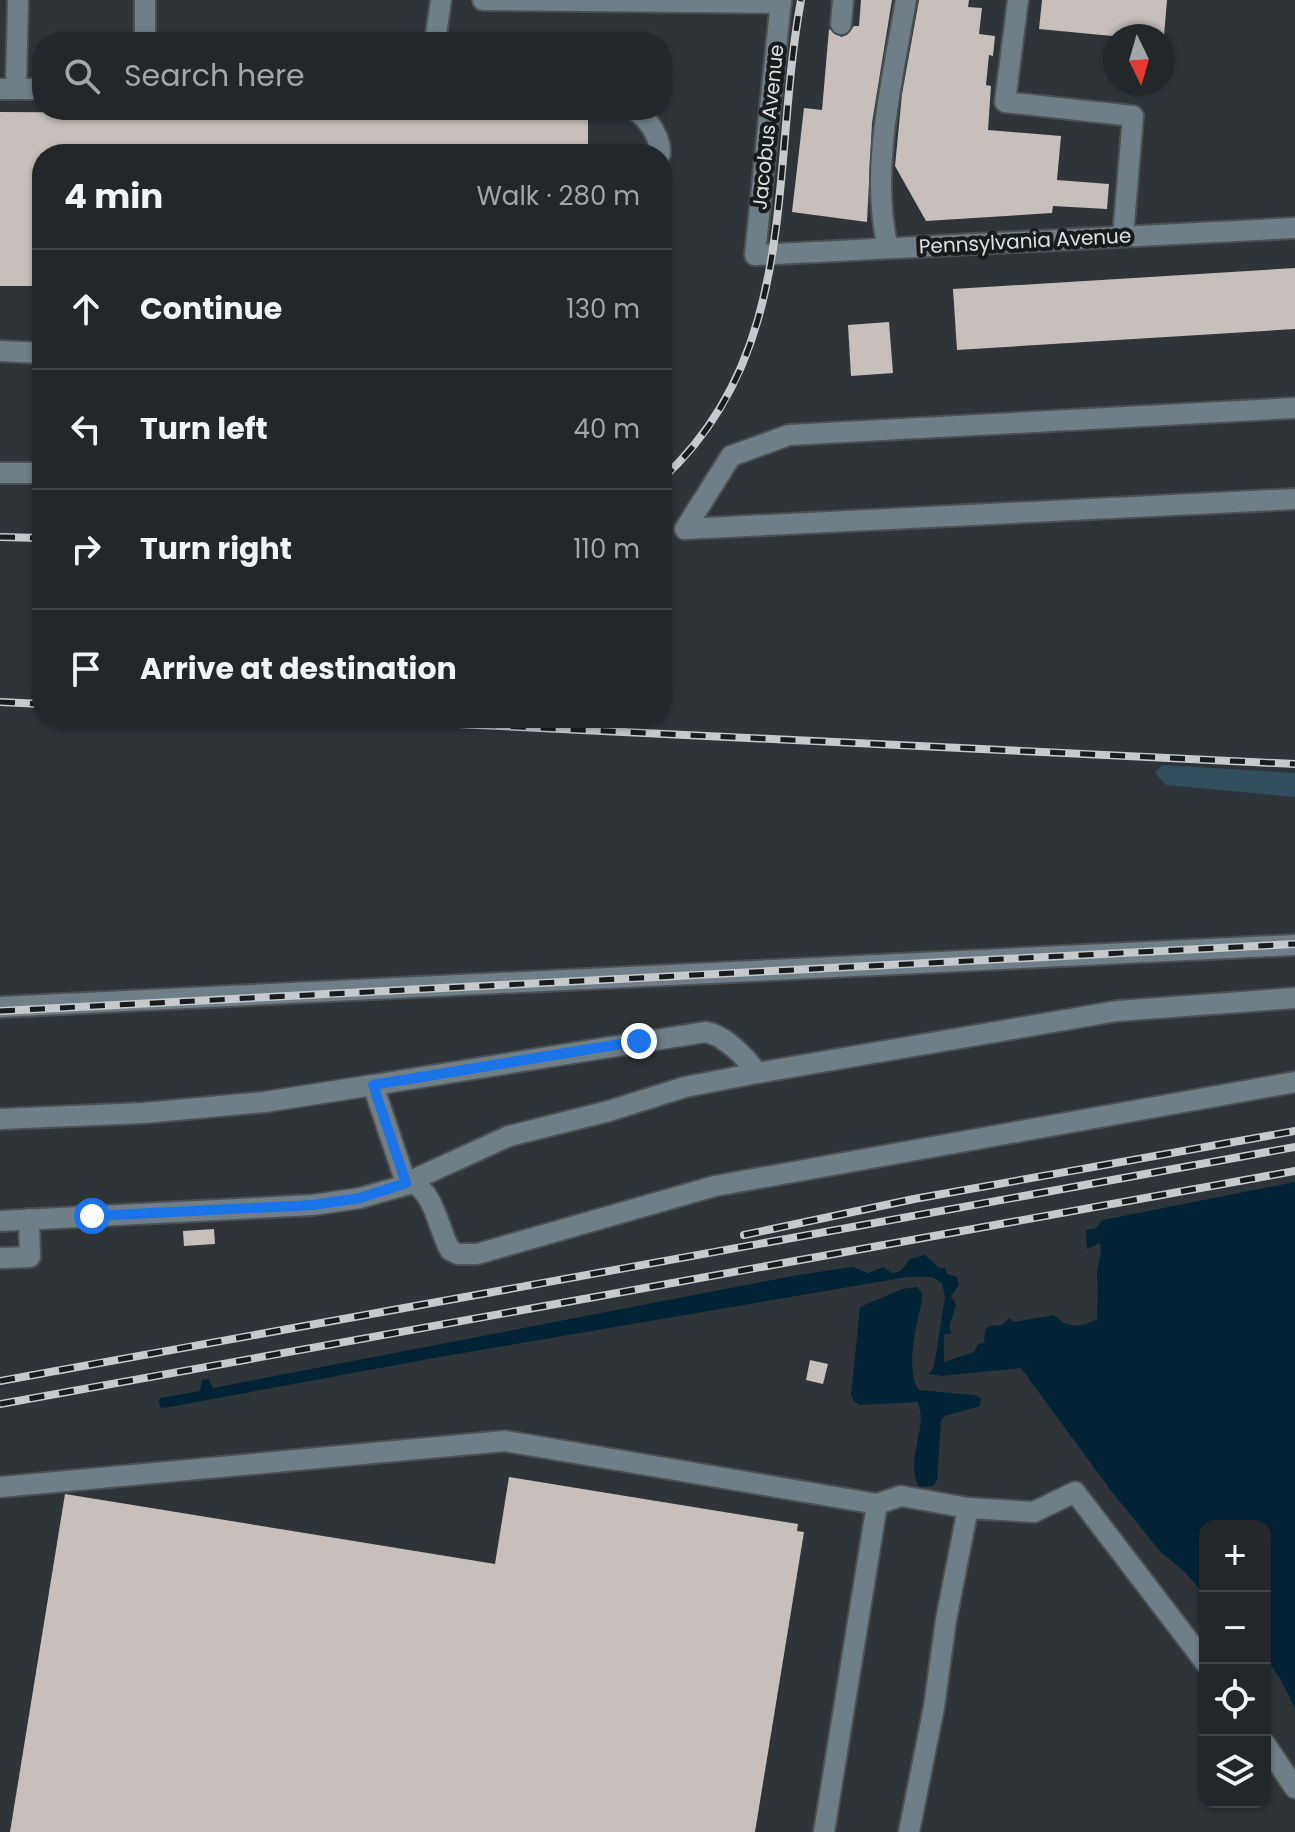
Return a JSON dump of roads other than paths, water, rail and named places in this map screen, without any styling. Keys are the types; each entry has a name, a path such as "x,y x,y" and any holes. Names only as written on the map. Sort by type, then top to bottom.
{"street":[{"path":"18,0 8,89 32,89"},
{"path":"145,0 145,32"},
{"path":"436,32 441,0"},
{"path":"483,0 781,1"},
{"path":"841,24 843,0"},
{"path":"888,248 879,195 893,63 906,0"},
{"path":"1018,0 1005,102 1133,116 1123,236"},
{"name":"Jacobus Avenue","path":"755,255 781,1"},
{"path":"647,120 660,144"},
{"name":"Pennsylvania Avenue","path":"755,255 1295,228"},
{"path":"0,351 32,353"},
{"path":"1295,408 789,435 731,456 685,529 1295,499"},
{"path":"0,473 32,473"},
{"path":"0,1007 1295,945"},
{"path":"0,1221 313,1205 360,1198 406,1183 509,1136 609,1111 685,1087 1117,1011 1295,998"},
{"path":"0,1119 144,1113 250,1104 705,1032 716,1035 751,1064 757,1073"},
{"path":"406,1183 416,1184 425,1193 450,1250 458,1254 477,1254 667,1198 755,1178 1295,1082"},
{"path":"373,1085 406,1183"},
{"path":"2,1258 30,1257 29,1219"},
{"path":"0,1487 505,1441 877,1504 901,1496 968,1508 1034,1512 1075,1492 1199,1654"},
{"path":"824,1832 877,1504"},
{"path":"909,1832 968,1508"},
{"path":"1271,1753 1295,1788"}],"railway":[{"path":"672,468 707,429 738,374 759,316 772,255 801,0"},
{"path":"0,537 32,538"},
{"path":"0,702 32,704"},
{"path":"541,728 1295,764"},
{"path":"0,1011 1295,944"},
{"path":"744,1235 914,1199 1295,1131"},
{"path":"0,1381 1295,1147"},
{"path":"0,1404 1295,1171"}]}
